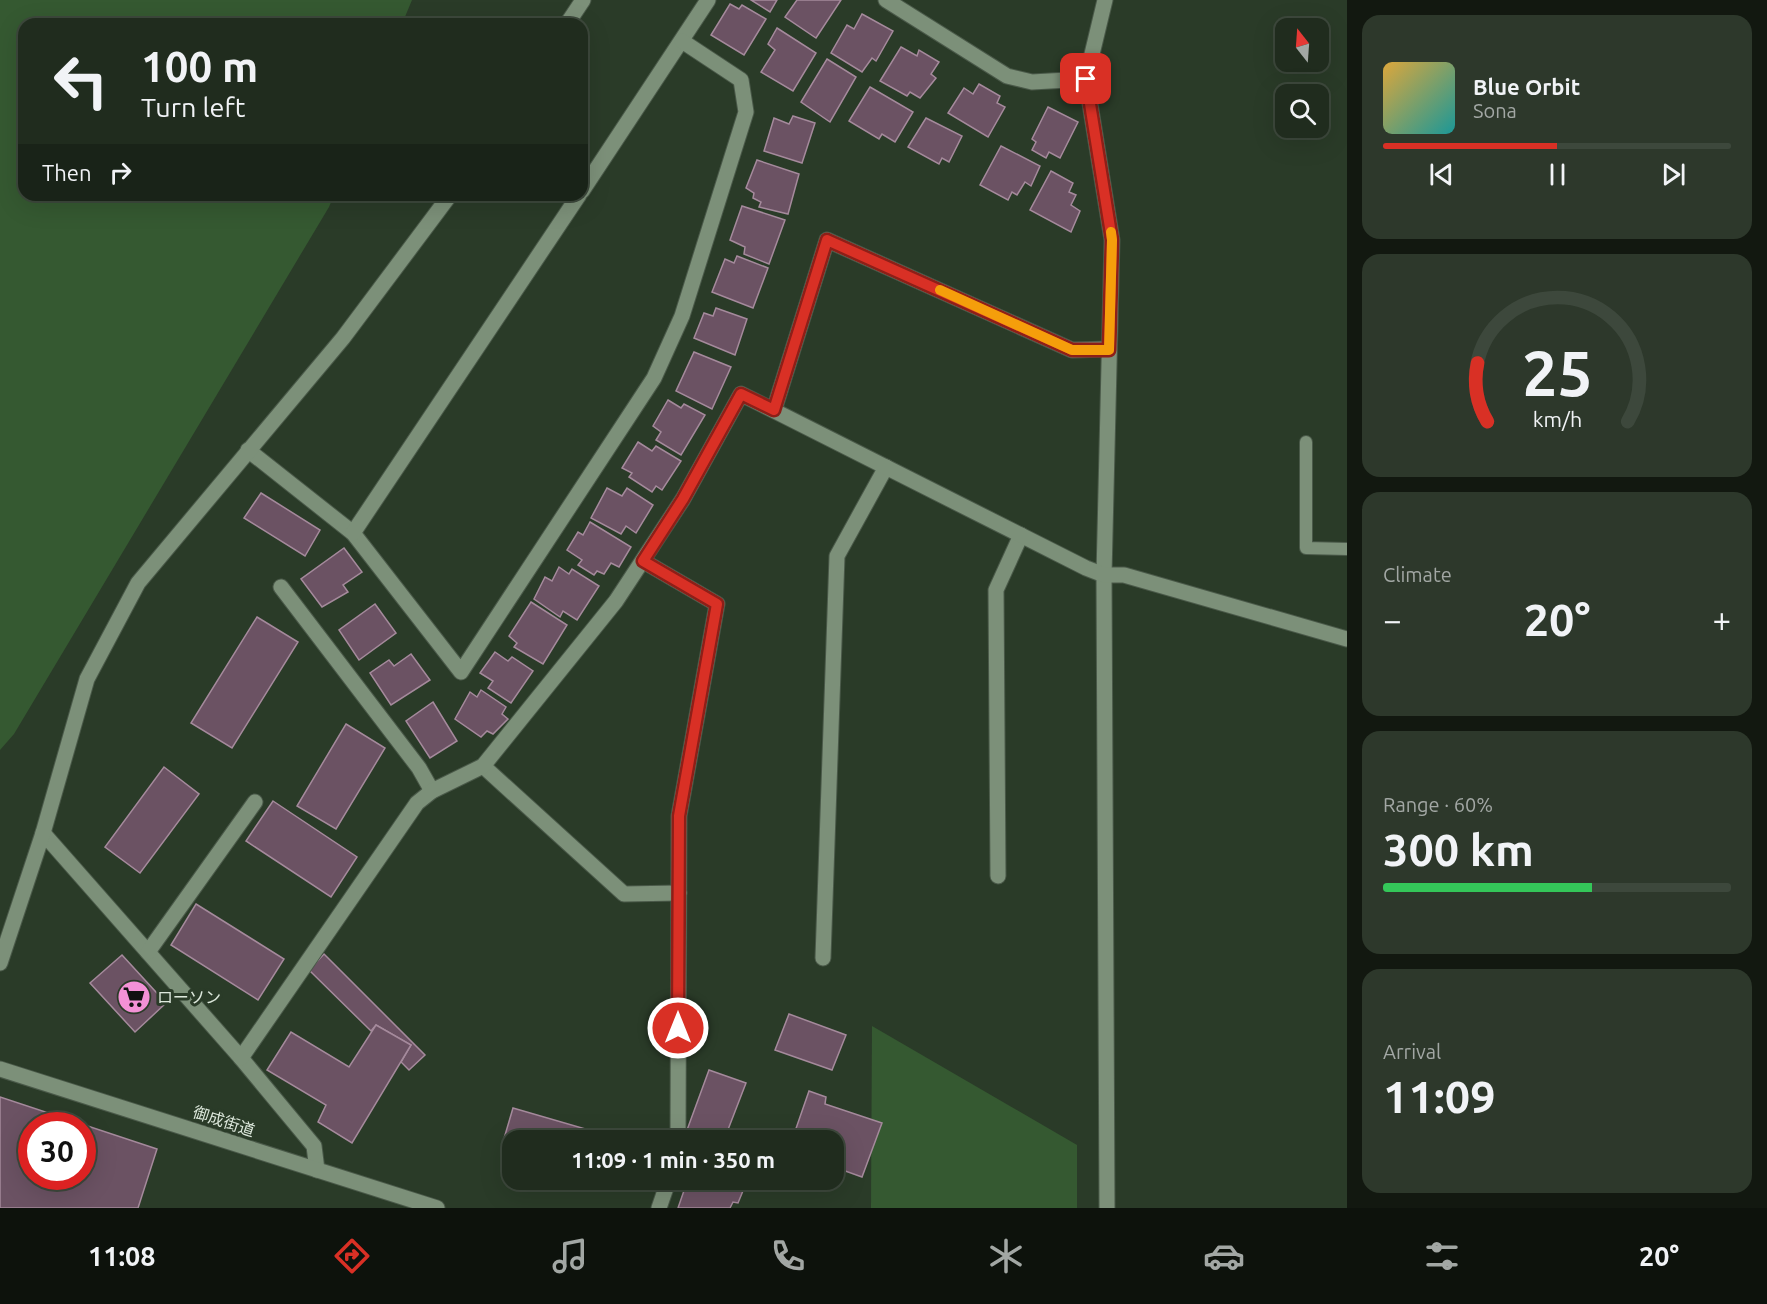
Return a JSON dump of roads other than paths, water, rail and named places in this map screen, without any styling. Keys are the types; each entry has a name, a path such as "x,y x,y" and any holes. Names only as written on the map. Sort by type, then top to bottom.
{"street":[{"path":"571,18 583,0"},
{"path":"588,182 708,0"},
{"path":"1106,0 1086,79 1112,240 1104,575 1107,1208"},
{"path":"889,1 1007,76 1032,82 1086,79"},
{"path":"248,450 353,533 460,672 654,378 682,316 746,112 741,80 682,41"},
{"path":"0,963 43,833 87,679 138,583 343,338 446,201"},
{"path":"353,533 575,201"},
{"path":"774,410 827,240 1072,350 1109,350"},
{"path":"241,1058 417,803 432,791 483,765 616,601 683,499 741,394 1086,568 1104,575 1124,575 1347,639"},
{"path":"823,958 837,556 886,467"},
{"path":"998,876 996,590 1020,535"},
{"path":"643,561 717,604 679,816 678,1130"},
{"path":"281,587 419,768 432,791"},
{"path":"483,765 624,894 679,893"},
{"path":"148,952 255,802"},
{"path":"43,833 241,1058 314,1146 317,1170"},
{"name":"御成街道","path":"0,1069 437,1208"},
{"path":"659,1208 665,1190"}],"lane":[{"path":"1306,442 1306,548 1347,549"}],"place":[{"name":"ローソン","path":"134,997"}]}
